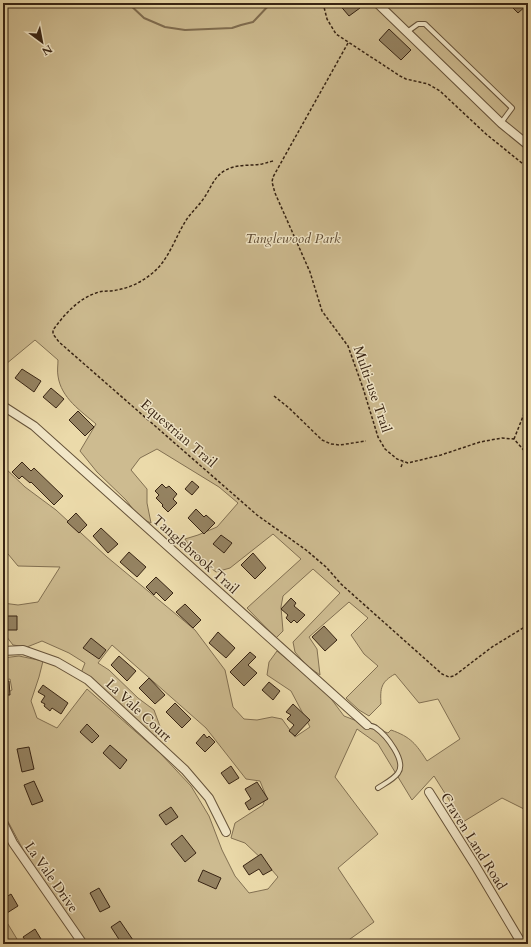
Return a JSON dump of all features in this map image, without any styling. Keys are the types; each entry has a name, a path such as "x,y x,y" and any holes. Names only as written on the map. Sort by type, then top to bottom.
{"street":[{"path":"378,3 501,123 528,145"},
{"name":"Tanglebrook Trail","path":"3,406 34,426 367,725"},
{"name":"La Vale Court","path":"3,651 23,650 57,662 88,680 185,770 209,798 226,832"},
{"name":"Craven Land Road","path":"429,792 522,944"},
{"name":"La Vale Drive","path":"3,823 13,843 83,944"}],"lane":[{"path":"407,32 418,24 425,24 442,40 512,108 501,123"},
{"path":"367,725 375,727 382,733 396,752 401,766 398,773 378,788"}],"path":[{"path":"323,3 325,14 336,34 400,76 406,79 428,84 440,91 486,134 528,168"},
{"name":"Multi-use Trail","path":"348,43 273,177 272,182 275,193 310,272 322,311 348,346 378,437 385,449 396,459 403,462"},
{"name":"Equestrian Trail","path":"273,161 262,164 235,167 221,172 215,177 204,198 191,213 160,267 133,286 95,293 77,304 60,321 53,330 53,334 59,342 257,515 306,550 326,567 341,584 442,674 449,677 454,676 492,647 528,625"},
{"path":"274,396 322,440 331,444 340,445 366,441"},
{"path":"514,439 528,404"},
{"path":"401,467 403,462 408,463 421,461 485,441 502,438 514,439 528,455"}],"green space":[{"name":"Tanglewood Park","path":"3,3 528,3 528,811 502,798 463,822 434,776 412,800 378,744 357,729 335,777 378,834 338,868 374,922 343,944 87,944 27,857 4,814 3,695 12,690 10,679 3,680 3,658 19,656 43,661 31,701 37,718 57,728 87,689 160,753 191,786 209,816 222,850 235,876 249,893 268,889 278,877 245,843 231,838 235,823 263,805 266,796 260,781 246,779 206,728 112,645 98,663 109,670 138,698 154,710 161,729 155,738 81,673 85,663 69,653 42,641 27,647 13,645 3,632 3,603 18,605 38,602 60,567 18,566 3,548 3,466 25,487 56,510 107,557 195,630 225,670 233,707 244,719 257,720 272,717 282,719 295,737 310,727 291,691 267,675 269,662 277,651 326,692 344,716 388,733 391,730 404,735 420,750 427,761 460,739 438,699 419,703 395,674 382,686 381,704 369,716 359,710 346,698 378,666 364,654 351,635 368,618 349,602 309,637 317,649 320,675 306,665 295,652 293,642 340,593 313,569 283,596 281,607 283,631 276,638 247,608 301,559 273,534 230,568 216,572 194,555 185,539 217,527 238,503 219,487 157,449 140,458 131,470 147,489 147,503 151,523 140,518 126,500 97,472 80,451 96,424 72,403 63,391 58,376 58,360 35,340 6,364 3,361"},
{"path":"3,916 20,944 3,944"}],"building":[{"path":"338,3 357,3 360,8 349,16"},
{"path":"508,3 528,3 528,4 518,13"},
{"path":"389,29 411,50 401,60 379,40"},
{"path":"22,369 41,381 34,392 15,378"},
{"path":"51,388 64,399 56,408 43,397"},
{"path":"78,411 94,427 85,436 69,420"},
{"path":"22,462 31,471 34,468 63,496 54,505 31,482 30,483 22,476 19,479 12,472"},
{"path":"192,481 199,487 192,495 185,489"},
{"path":"162,484 166,488 169,486 177,494 173,499 177,503 168,512 156,498 159,495 155,491"},
{"path":"196,509 204,517 206,515 215,523 204,534 188,518"},
{"path":"76,513 87,525 79,533 67,522"},
{"path":"101,528 118,544 108,553 93,536"},
{"path":"221,535 232,543 224,553 213,544"},
{"path":"129,552 146,567 137,577 120,562"},
{"path":"253,553 266,568 255,579 241,565"},
{"path":"156,577 173,593 165,601 156,592 154,595 146,587"},
{"path":"291,598 296,603 294,606 305,615 297,623 294,620 291,623 286,618 288,615 281,609"},
{"path":"185,604 201,620 193,628 176,612"},
{"path":"6,616 17,616 17,630 6,630"},
{"path":"324,626 337,640 325,651 312,637"},
{"path":"218,632 235,648 226,658 209,643"},
{"path":"91,638 106,650 99,659 83,648"},
{"path":"250,652 256,657 248,665 257,673 244,686 230,672"},
{"path":"119,656 136,671 127,681 111,665"},
{"path":"149,678 165,695 155,704 139,688"},
{"path":"3,681 9,681 10,695 3,695"},
{"path":"269,682 280,691 273,700 262,690"},
{"path":"43,685 68,703 61,714 52,708 50,711 44,706 45,704 41,702 45,696 38,692"},
{"path":"175,703 191,719 182,728 166,712"},
{"path":"293,704 310,720 295,736 289,731 294,725 287,719 291,715 286,712"},
{"path":"87,724 99,736 92,743 80,732"},
{"path":"204,734 207,738 209,736 215,742 205,752 196,743"},
{"path":"110,745 127,760 120,769 103,753"},
{"path":"29,747 34,769 22,772 17,749"},
{"path":"231,766 239,778 229,784 221,773"},
{"path":"34,781 43,801 32,805 24,785"},
{"path":"257,782 268,799 249,810 245,803 251,799 245,789"},
{"path":"171,807 178,817 166,825 159,815"},
{"path":"182,835 196,853 185,862 171,844"},
{"path":"261,854 272,870 263,875 259,869 249,875 243,866"},
{"path":"203,870 221,878 216,889 198,881"},
{"path":"99,888 110,907 100,912 90,893"},
{"path":"11,894 18,906 7,913 3,906 3,899"},
{"path":"120,921 133,940 126,944 122,944 111,927"},
{"path":"35,929 44,944 28,944 23,937"}],"waterway":[{"path":"128,3 144,18 165,27 185,30 232,28 253,22 271,3"}]}
